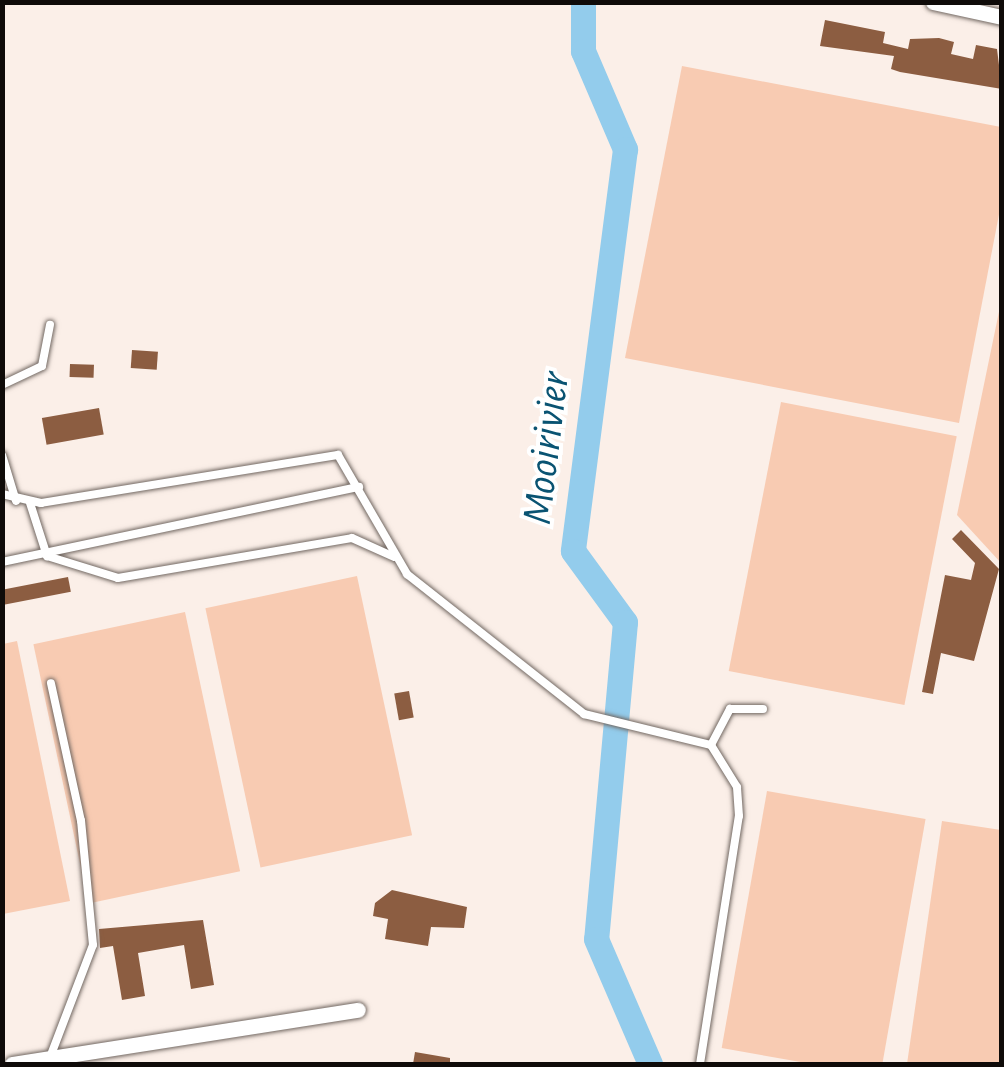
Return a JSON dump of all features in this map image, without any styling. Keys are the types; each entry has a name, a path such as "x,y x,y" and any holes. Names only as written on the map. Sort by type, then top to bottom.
{"street":[{"path":"933,2 1002,17"},
{"path":"12,1064 358,1010"}],"lane":[{"path":"2,385 42,366 50,325"},
{"path":"2,454 16,501"},
{"path":"2,494 30,503 319,454 346,462 394,557"},
{"path":"2,562 47,556 359,488"},
{"path":"30,503 47,556"},
{"path":"47,556 118,578 352,538 394,557 493,646 604,724 711,745 737,788 739,816 700,1064"},
{"path":"49,1060 92,944 81,821 51,683"},
{"path":"711,745 730,709 763,709"}],"shaded area":[{"path":"682,66 1001,127 1001,204 959,423 625,358"},
{"path":"1001,302 1001,563 957,515"},
{"path":"781,402 957,436 904,705 729,671"},
{"path":"357,576 412,835 260,867 205,608"},
{"path":"185,612 240,871 88,903 33,644"},
{"path":"17,641 70,901 3,914 3,644"},
{"path":"767,791 926,819 882,1064 812,1064 722,1048"},
{"path":"942,821 1001,830 1001,1064 907,1064"}],"building":[{"path":"825,20 885,32 883,43 908,49 910,39 939,38 954,42 951,54 973,59 976,45 997,49 1002,89 900,72 891,69 894,56 820,46"},
{"path":"132,350 158,352 157,370 131,368"},
{"path":"70,364 94,365 94,378 70,377"},
{"path":"99,408 104,435 47,445 42,418"},
{"path":"961,530 999,569 974,661 941,653 933,694 922,692 945,575 971,580 975,563 952,539"},
{"path":"68,577 71,592 5,605 2,590"},
{"path":"409,691 414,718 399,720 394,694"},
{"path":"392,890 467,907 464,928 431,927 428,946 385,939 388,919 373,916 375,903"},
{"path":"203,920 214,985 191,989 184,945 138,953 145,996 122,1000 113,946 100,948 99,929"},
{"path":"415,1052 450,1058 450,1064 413,1064"}],"waterway":[{"name":"Mooirivier","path":"583,2 583,51 625,149 573,551 625,622 596,939 650,1064"}]}
